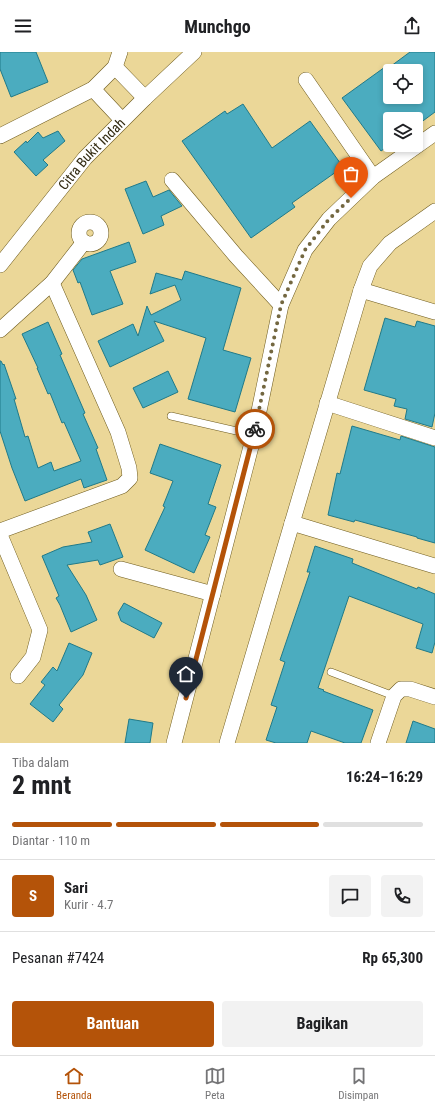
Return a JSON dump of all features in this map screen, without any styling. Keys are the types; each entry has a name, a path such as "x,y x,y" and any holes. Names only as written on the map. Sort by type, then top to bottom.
{"street":[{"path":"0,136 93,89 115,68 120,52"},
{"name":"Citra Bukit Indah","path":"0,266 85,158 122,120 194,52"},
{"path":"115,68 145,98"},
{"path":"306,80 373,177"},
{"path":"93,89 122,120"},
{"path":"174,743 254,435 281,305 305,250 329,219 373,177 435,133"},
{"path":"172,180 236,256 281,305"},
{"path":"227,743 361,290 370,266 390,243 435,211"},
{"path":"0,330 52,283 84,242"},
{"path":"0,531 122,486 130,478 129,468 118,432 52,283"},
{"path":"361,290 435,312"},
{"path":"328,404 435,438"},
{"path":"292,523 435,566"},
{"path":"0,535 40,630 34,657 18,676"},
{"path":"121,569 213,594"},
{"path":"378,743 394,696 401,689 410,689 435,697"}],"lane":[{"path":"171,416 254,435"},
{"path":"331,672 394,696"}],"building":[{"path":"0,52 36,52 48,82 11,97 0,69"},
{"path":"410,52 435,52 435,112 423,121 423,112 383,112 383,150 381,151 342,98 383,68 383,104 423,104 423,64 394,64"},
{"path":"243,104 272,148 310,121 343,167 292,203 295,207 251,238 182,141 225,111 227,114"},
{"path":"58,131 65,141 43,160 48,165 36,176 14,152 26,141 27,143 38,132 43,138"},
{"path":"146,181 153,197 169,190 182,206 161,216 164,225 143,234 125,189"},
{"path":"129,242 136,262 110,271 123,304 92,315 80,282 78,283 73,270 82,259"},
{"path":"185,271 241,288 223,350 251,358 235,412 188,399 206,338 154,321 164,341 110,367 98,341 133,324 138,336 147,306 151,315 181,300 175,285 150,294 156,273 182,280"},
{"path":"385,318 415,327 417,321 435,326 435,413 432,427 405,419 407,409 394,406 396,399 364,390"},
{"path":"48,322 62,354 60,355 85,413 83,414 98,448 96,449 107,480 84,488 81,479 25,501 0,431 0,361 3,365 4,364 16,399 14,399 25,437 28,436 38,468 51,462 54,471 81,461 64,422 62,423 50,393 48,394 22,334"},
{"path":"168,371 178,392 143,408 133,388"},
{"path":"352,426 400,440 401,436 435,447 435,543 355,520 354,522 328,515 337,473 340,474"},
{"path":"160,444 221,465 208,504 216,507 205,535 210,537 194,573 145,550 165,507 163,506 173,481 150,473"},
{"path":"110,524 123,557 100,565 98,560 67,565 86,595 97,620 71,632 56,598 59,596 42,556 63,547 92,542 88,532"},
{"path":"315,546 353,559 352,563 417,589 418,587 435,594 435,642 432,653 416,648 423,624 349,596 318,688 373,710 361,743 345,743 311,731 307,743 276,743 266,740 277,707 271,705 285,662 280,660 310,572 307,572"},
{"path":"124,603 162,623 154,638 121,621 118,613"},
{"path":"69,643 92,653 83,675 59,705 63,709 53,722 30,704 45,685 41,682 53,667 57,671"},
{"path":"129,719 153,723 150,743 125,743"},
{"path":"413,721 435,729 435,743 406,743"}],"way so far":[{"path":"255,429 281,305 305,250 329,219 351,198"}],"route":[{"path":"186,698 255,429"}]}
